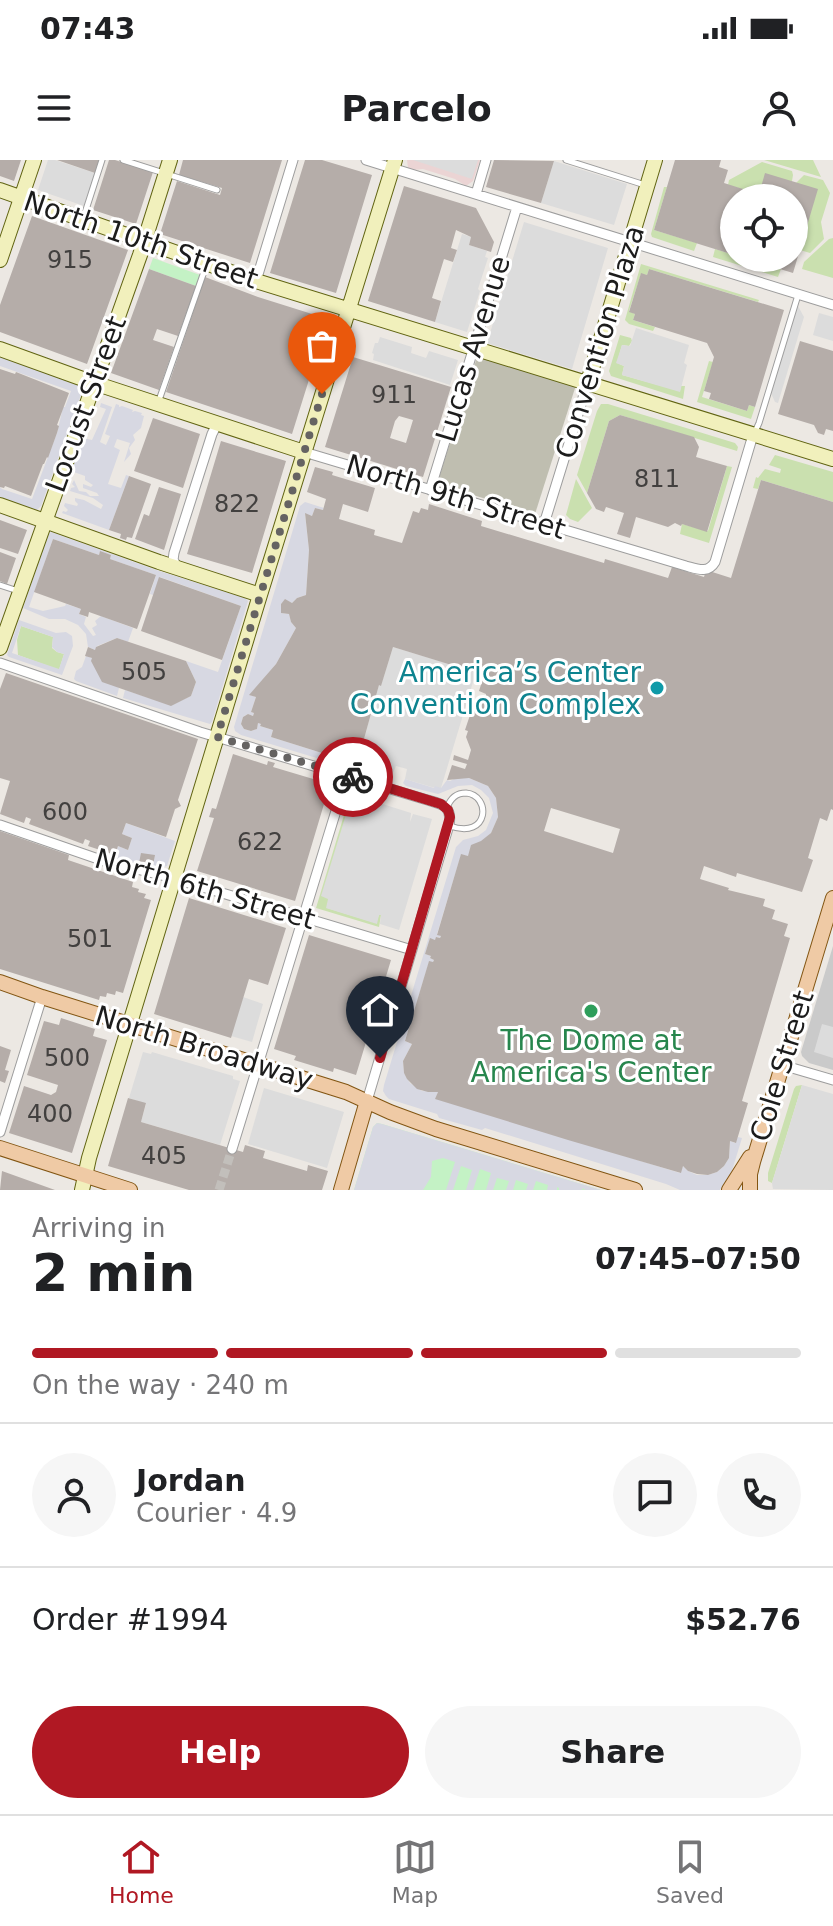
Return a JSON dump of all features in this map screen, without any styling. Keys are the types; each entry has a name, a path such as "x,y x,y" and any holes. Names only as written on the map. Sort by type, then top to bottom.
{"main road":[{"name":"Cole Street","path":"750,1190 750,1174 757,1147 830,921 833,898"},
{"name":"North Broadway","path":"0,982 346,1092 436,1129 635,1190"},
{"path":"341,1190 367,1101"},
{"path":"729,1190 757,1147"},
{"path":"0,1148 84,1183 130,1190"}],"street":[{"path":"0,260 34,160"},
{"path":"256,281 293,160"},
{"path":"366,160 393,164 476,194 833,305"},
{"path":"476,194 486,160"},
{"name":"Convention Plaza","path":"544,524 655,160"},
{"path":"84,1183 393,164"},
{"name":"Locust Street","path":"0,648 168,167"},
{"name":"North 10th Street","path":"0,190 256,281 833,459"},
{"name":"Lucas Avenue","path":"430,490 517,207"},
{"name":"North 9th Street","path":"0,349 304,452 707,570 715,562 753,435"},
{"path":"178,568 173,563 173,557 212,434 221,425"},
{"path":"0,505 260,595"},
{"path":"0,663 217,737 441,804 448,811 449,825 367,1101"},
{"path":"232,1149 347,775"},
{"name":"North 6th Street","path":"0,825 104,861 412,950"},
{"path":"0,1132 42,997"},
{"path":"782,1065 833,1080"}],"lane":[{"path":"83,220 102,160"},
{"path":"123,160 168,167 217,190"},
{"path":"566,160 647,186"},
{"path":"158,403 207,265"},
{"path":"753,435 798,295"},
{"path":"0,585 20,592"},
{"path":"448,811 452,798 469,793 479,799 483,810 480,821 472,828 461,829 449,825"}],"shaded area":[{"path":"48,160 95,173 84,206 38,190"},
{"path":"407,160 480,160 473,181 466,186 455,179 423,169 412,170 408,168"},
{"path":"413,160 478,160 472,179"},
{"path":"554,161 627,184 614,225 541,203"},
{"path":"524,222 608,248 572,369 487,343"},
{"path":"462,234 471,237 469,245 487,251 485,257 488,258 467,332 435,322"},
{"path":"798,306 804,317 778,403 771,393"},
{"path":"819,313 833,317 833,341 813,335"},
{"path":"636,328 689,345 680,392 622,375 624,366 616,363 622,345 630,346"},
{"path":"380,337 412,347 411,353 426,358 429,351 458,360 450,385 373,360 375,343"},
{"path":"478,354 576,385 535,514 437,484"},
{"path":"0,356 82,388 37,510 0,497 0,487 32,499 71,391 0,366"},
{"path":"101,403 112,407 100,442 106,445 110,436 105,434 116,404 144,416 141,428 133,435 135,440 129,448 131,454 124,462 130,443 117,439 114,447 120,450 108,484 121,488 126,475 129,476 109,530 62,513 68,510 65,503 77,506 75,498 101,509 103,505 93,498 70,491 75,487 72,484 74,480 79,491 99,496 83,488 83,484 93,485 85,480 85,476 71,471 83,438 92,440 106,409 100,407"},
{"path":"305,502 324,508 315,508 312,516 305,514 309,550 306,595 292,603 285,600 281,604 281,613 289,614 296,628 276,664 250,695 256,697 251,712 254,713 253,716 248,714 243,717 241,724 251,731 257,729 258,723 261,724 273,730 271,737 392,775 389,780 235,731 300,506"},
{"path":"51,532 248,601 210,724 123,698 125,690 171,705 191,696 196,682 186,661 218,672 241,606 160,577 153,595 150,594 156,575 110,559 111,555 100,552 99,555 53,539 29,607 43,611 66,604 81,609 79,614 86,617 84,624 93,636 96,635 92,628 101,616 133,628 128,642 117,638 97,646 95,650 88,647 86,634 78,625 65,619 49,619 23,608"},
{"path":"19,620 72,636 73,646 62,675 7,655","holes":["21,626 53,637 52,647 64,654 59,669 12,653"]},
{"path":"393,647 476,672 441,788 405,779 407,769 396,766 392,775 357,764"},
{"path":"86,656 92,658 119,688 117,696 74,679"},
{"path":"469,778 488,786 496,798 498,817 491,833 468,856 461,855 437,934 441,936 430,939 425,954 434,960 429,962 405,1041 412,1044 403,1061 404,1073 410,1083 422,1091 438,1092 436,1098 680,1173 683,1166 697,1175 717,1172 729,1158 730,1141 735,1143 738,1137 742,1138 730,1177 720,1190 680,1190 485,1128 482,1130 439,1118 437,1114 386,1096 384,1085 456,847 463,840 486,830 493,813 489,798 472,785 458,786 438,794 403,783 405,779 441,788 447,780"},
{"path":"352,795 370,801 369,809 373,801 411,813 410,822 413,814 432,819 399,930 380,924 381,915 377,924 326,908 328,899 321,896"},
{"path":"126,823 175,841 167,866 158,869 114,858 118,846 128,850 132,838 122,834"},
{"path":"833,946 833,1070 809,1063 801,1052"},
{"path":"243,997 263,1004 252,1042 231,1036"},
{"path":"822,1024 833,1027 833,1058 814,1052"},
{"path":"143,1052 233,1076 233,1079 240,1081 220,1145 141,1122 146,1104 129,1098"},
{"path":"802,1085 833,1094 833,1190 773,1189 772,1183"},
{"path":"264,1088 344,1112 327,1168 248,1144"},
{"path":"377,1123 601,1190 559,1190 557,1187 557,1190 547,1190 548,1185 536,1181 533,1190 526,1190 528,1184 516,1180 513,1190 506,1190 509,1181 497,1178 493,1190 486,1190 491,1173 480,1169 473,1190 466,1190 472,1170 461,1166 453,1190 446,1190 455,1162 443,1158 432,1161 431,1177 423,1190 354,1190 373,1127"}],"green space":[{"path":"764,160 813,160 821,177"},
{"path":"762,162 792,171 793,175 792,181 784,184 728,184 729,180"},
{"path":"804,175 823,180 830,193 821,222 824,239 810,253 808,184 796,183"},
{"path":"664,187 667,187 654,230 697,243 694,251 652,237"},
{"path":"833,238 833,278 808,271 808,258"},
{"path":"715,249 720,251 720,259 713,257"},
{"path":"153,258 200,275 196,286 149,269"},
{"path":"641,264 759,300 649,269 647,275 641,274 629,311 635,314 633,320 655,327 653,331 629,324 625,320"},
{"path":"762,272 780,272 778,277"},
{"path":"620,335 632,341 629,346 622,345 617,363 624,366 622,375 680,391 681,386 685,386 683,399 611,376 609,371"},
{"path":"709,361 713,362 702,397 747,411 749,405 755,407 751,419 697,402"},
{"path":"601,404 735,443 737,451 620,415 609,421 587,493 577,475"},
{"path":"775,455 833,472 833,502 761,480 758,489 753,488 756,477 765,469 780,473 781,469 769,465"},
{"path":"727,466 732,467 709,543 680,534 682,524 708,531"},
{"path":"576,479 592,508 578,522 566,515"},
{"path":"21,626 53,637 52,648 64,654 59,670 18,655 17,640"},
{"path":"351,792 361,795 353,795 327,908 376,923 381,915 379,927 316,908"},
{"path":"802,1085 772,1183 768,1181 768,1173 794,1089"},
{"path":"377,1123 601,1190 354,1190 373,1127"}],"building":[{"path":"0,160 21,160 14,181 0,176"},
{"path":"57,160 99,160 95,173"},
{"path":"109,160 153,172 136,224 93,210"},
{"path":"183,160 282,160 250,263 160,234 177,181 220,195 222,188 179,175"},
{"path":"305,160 322,160 372,175 336,293 270,273"},
{"path":"494,160 554,161 541,203 486,187"},
{"path":"675,160 721,160 719,167 728,170 724,183 727,184 720,184 720,251 654,230"},
{"path":"765,173 801,184 762,184"},
{"path":"404,186 476,208 494,242 491,252 469,245 471,237 456,230 451,248 457,250 453,262 444,259 432,298 441,301 435,322 368,301"},
{"path":"808,186 818,189 808,223"},
{"path":"32,216 128,250 87,364 0,332 0,305"},
{"path":"149,269 196,286 178,336 157,329 153,340 174,347 159,390 111,373"},
{"path":"649,269 784,310 755,407 749,405 747,411 709,399 711,393 704,391 714,357 707,343 633,320 635,314 629,312 641,273 647,275"},
{"path":"205,277 328,319 292,434 166,392"},
{"path":"800,341 833,351 833,431 826,429 824,435 818,433 814,425 778,414"},
{"path":"353,357 451,387 423,477 325,447","holes":["399,416 413,420 406,443 390,438"]},
{"path":"0,369 16,372 69,393 48,458 31,496 0,487"},
{"path":"620,415 694,437 699,447 696,457 727,466 707,532 675,523 668,527 636,517 630,538 617,534 624,513 606,507 604,512 596,509 587,493 609,421"},
{"path":"153,418 200,434 183,488 134,471"},
{"path":"221,441 286,461 252,573 187,554"},
{"path":"315,467 375,488 368,512 343,504 339,519 375,530 374,535 402,543 413,511 419,513 421,508 428,510 429,504 482,521 481,526 604,563 605,559 668,578 672,567 704,577 706,570 731,578 761,480 833,502 833,810 827,821 820,818 808,858 813,860 802,892 737,873 736,877 704,866 700,879 765,899 763,906 775,910 772,919 788,924 784,936 790,938 742,1101 748,1103 736,1143 730,1141 729,1158 717,1172 697,1174 683,1166 681,1173 568,1140 435,1099 438,1092 417,1089 407,1079 403,1061 412,1044 405,1041 429,961 434,960 425,954 430,938 435,940 441,936 437,935 461,854 468,856 471,845 491,833 498,817 496,798 488,786 469,778 447,780 452,765 465,769 467,764 453,760 454,755 468,760 471,750 466,737 468,731 465,730 472,709 486,696 479,691 484,675 393,647 357,764 271,737 273,730 258,723 257,729 244,729 241,724 243,717 248,714 253,716 254,713 251,712 256,697 249,695 276,664 296,628 289,614 281,613 281,604 285,599 292,603 306,595 309,550 305,513 312,516 315,508 323,510 326,499 307,492","holes":["551,808 620,829 613,853 544,831"]},
{"path":"129,476 151,484 132,538 127,537 126,540 120,538 121,534 109,530"},
{"path":"159,487 181,494 164,550 135,539 144,514 149,516"},
{"path":"0,520 27,530 18,554 0,548"},
{"path":"53,539 99,555 100,551 111,555 110,559 156,575 137,629 89,612 88,617 79,614 81,609 34,592"},
{"path":"0,552 16,558 7,584 0,581"},
{"path":"159,577 241,606 222,660 141,631"},
{"path":"117,638 186,661 196,682 191,696 171,706 102,682 92,658 85,656 88,647 95,650"},
{"path":"6,673 198,739 178,800 181,806 175,809 166,837 126,823 122,834 132,838 128,850 118,846 115,855 88,846 90,841 85,839 83,844 29,824 31,819 26,817 24,823 0,814 10,781 0,778 0,689"},
{"path":"233,754 267,765 268,761 275,763 273,767 330,784 295,901 197,871 214,818 209,817 212,808 216,809"},
{"path":"0,831 69,855 68,860 133,882 132,887 151,900 123,993 107,993 99,1000 0,969"},
{"path":"141,853 155,855 153,865 139,863"},
{"path":"189,898 286,928 268,985 249,979 231,1038 154,1014"},
{"path":"309,935 391,960 356,1075 334,1068 333,1072 294,1060 296,1056 274,1049"},
{"path":"61,1018 95,1029 93,1036 107,1040 72,1153 9,1133 24,1086 51,1095 56,1092 58,1085 27,1075 44,1021 59,1025"},
{"path":"0,1046 11,1050 5,1083 0,1081"},
{"path":"128,1098 146,1103 141,1122 243,1152 245,1145 265,1151 263,1158 307,1171 308,1165 328,1171 322,1190 189,1190 108,1166"},
{"path":"2,1171 55,1190 0,1190"}],"tunnel":[{"path":"219,1190 232,1149"}],"way so far":[{"path":"322,394 217,737 353,777"}],"place":[{"name":"America’s Center Convention Complex","path":"657,688"},
{"name":"The Dome at America's Center","path":"591,1011"}],"route":[{"path":"353,777 441,804 450,817 380,1058"}]}
